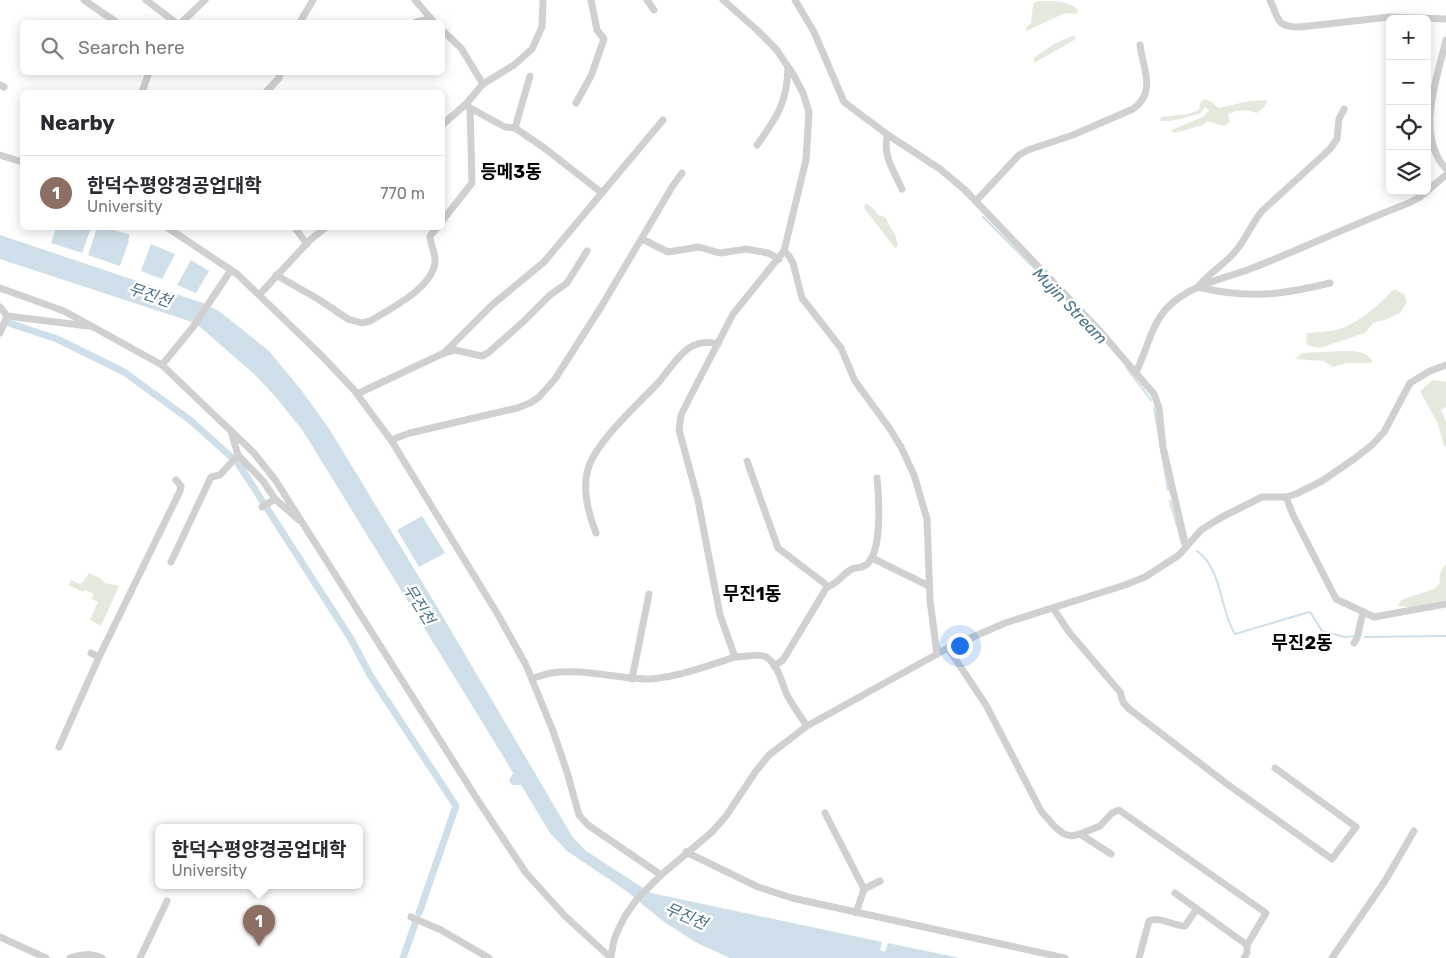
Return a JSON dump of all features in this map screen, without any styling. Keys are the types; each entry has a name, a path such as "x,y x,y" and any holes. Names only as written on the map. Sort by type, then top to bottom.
{"street":[{"path":"84,0 113,20"},
{"path":"146,0 172,20"},
{"path":"184,20 205,0"},
{"path":"301,20 313,0"},
{"path":"415,0 431,20"},
{"path":"445,123 468,106 483,84 514,65 532,49 542,26 543,0"},
{"path":"576,103 591,76 604,39 597,30 591,0"},
{"path":"647,0 654,10"},
{"path":"723,0 776,49 803,94 809,112 806,160 784,252 733,314 685,407 679,430 698,500 720,615 735,658"},
{"path":"795,0 814,32 844,102 940,170 976,201 1099,330 1154,394 1159,408 1165,456 1186,547"},
{"path":"1270,0 1282,26 1287,27 1309,27 1390,17 1446,18"},
{"path":"445,33 461,48 483,84"},
{"path":"1446,40 1429,119 1436,153 1446,170"},
{"path":"976,201 1019,155 1028,150 1073,135 1133,109 1142,103 1148,80 1140,45"},
{"path":"757,145 782,107 787,87 788,68"},
{"path":"143,90 148,75"},
{"path":"268,90 280,75"},
{"path":"515,128 530,76"},
{"path":"468,106 505,126 515,128 543,147 602,193"},
{"path":"445,217 472,183 468,106"},
{"path":"1198,287 1207,276 1234,254 1255,219 1262,211 1330,149 1337,138 1340,119 1344,109"},
{"path":"444,353 492,305 544,262 663,120"},
{"path":"888,135 885,143 886,153 902,189"},
{"path":"0,155 20,161"},
{"path":"392,440 517,408 539,397 555,379 682,173"},
{"path":"1136,372 1159,318 1177,299 1198,287 1250,268 1409,203 1420,197 1446,175"},
{"path":"171,230 231,270 322,356 357,394 392,440 497,613 533,678 567,772 579,815 588,825 661,874"},
{"path":"296,230 307,244"},
{"path":"258,295 323,230"},
{"path":"276,275 348,319 362,323 370,321 415,292 428,280 435,263 430,236 435,230"},
{"path":"642,239 668,252 699,247 720,253 746,249 768,253 779,259"},
{"path":"357,394 444,353 455,350 482,356 488,353 550,295 567,283 587,251"},
{"path":"784,252 793,263 802,298 841,348 855,381 890,429 914,475 927,519 929,534 930,586 937,654"},
{"path":"162,364 193,327 231,270"},
{"path":"1198,287 1232,293 1261,295 1295,292 1330,283"},
{"path":"0,288 64,311 162,364 254,453 276,481 526,873 565,916 611,957"},
{"path":"0,307 7,316 91,326"},
{"path":"0,333 7,316"},
{"path":"596,533 592,522 586,479 593,456 631,410 685,351 704,341 718,344"},
{"path":"611,957 614,940 625,916 649,886 686,852 712,832 726,816 769,755 807,726 948,648 1005,623 1145,577 1179,555 1201,530 1262,497 1286,497 1322,481 1372,445 1384,432 1410,383 1430,371 1446,365"},
{"path":"230,429 235,458 263,481 273,501 304,525"},
{"path":"172,562 211,477 220,475 235,458"},
{"path":"747,461 778,548 827,587"},
{"path":"774,666 783,660 827,587 832,586 852,570 869,563 872,558 879,518 877,478"},
{"path":"59,747 180,491 181,486 176,480"},
{"path":"1286,497 1293,515 1336,600 1378,617 1446,604"},
{"path":"262,507 273,501"},
{"path":"872,558 930,586"},
{"path":"632,679 649,594"},
{"path":"1053,608 1069,632 1120,692 1123,702 1128,708 1227,784 1332,859 1356,827 1275,768"},
{"path":"1354,644 1363,612"},
{"path":"948,648 986,705 1045,817 1064,834 1071,836 1100,826 1112,813 1119,810 1266,913 1247,945 1247,953 1244,958"},
{"path":"90,653 100,657"},
{"path":"533,678 562,672 632,679 662,678 735,658 759,655 765,657 774,666 788,696 807,726"},
{"path":"825,813 864,889"},
{"path":"1332,958 1385,881 1414,830"},
{"path":"1080,834 1111,854"},
{"path":"686,852 758,887 792,898 1065,958"},
{"path":"856,913 864,889 880,881"},
{"path":"1175,893 1247,945"},
{"path":"140,958 167,902"},
{"path":"1139,958 1149,921 1154,919 1162,920 1175,925 1185,926 1196,910"},
{"path":"411,917 441,930 489,958"},
{"path":"0,937 46,958"},
{"path":"70,958 83,954 92,954 102,958"}],"shaded area":[{"path":"1037,1 1054,1 1070,4 1078,10 1076,14 1065,13 1026,31 1026,28 1031,23 1033,4"},
{"path":"1074,35 1076,39 1034,63 1034,58 1054,44"},
{"path":"1204,99 1212,102 1218,108 1250,101 1267,100 1265,106 1257,113 1242,110 1228,114 1230,122 1224,126 1207,121 1203,125 1175,133 1171,130 1203,117 1209,110 1205,107 1200,114 1160,121 1161,117 1188,114 1199,110 1200,104"},
{"path":"866,203 878,215 885,217 896,237 898,246 895,248 864,208"},
{"path":"1394,289 1404,294 1407,302 1400,313 1373,323 1365,333 1320,348 1306,345 1307,333 1331,331 1347,326 1369,312"},
{"path":"1354,351 1366,354 1372,360 1371,363 1347,363 1333,367 1324,361 1295,359 1302,353"},
{"path":"1433,380 1446,382 1446,407 1441,410 1446,421 1446,446 1444,446 1438,424 1420,391"},
{"path":"1446,564 1446,600 1410,607 1398,606 1401,600 1434,589 1440,583 1440,573"},
{"path":"89,573 100,578 105,583 119,586 101,626 90,620 98,602 92,599 94,594 85,590 83,592 69,585 71,580 80,584"}],"water":[{"path":"55,230 90,230 82,253 51,243"},
{"path":"96,230 114,230 130,235 120,266 88,255"},
{"name":"무진천","path":"0,235 203,303 219,311 269,351 302,391 330,430 572,836 586,851 651,893 882,942 880,950 885,952 888,943 960,958 730,958 697,943 664,922 625,890 567,851 550,833 521,785 512,785 509,781 513,773 500,751 303,431 275,396 254,374 199,326 192,322 0,259"},
{"path":"151,244 175,254 162,279 141,271"},
{"path":"191,260 209,271 196,293 177,285"},
{"path":"422,516 445,553 419,567 397,530"}],"waterway":[{"name":"Mujin Stream","path":"983,217 1061,295"},
{"path":"9,323 57,339 124,372 190,420 238,463 351,639 370,675 456,806 419,913"},
{"name":"Mujin Stream","path":"1126,367 1151,400"},
{"name":"Mujin Stream","path":"1154,408 1168,490"},
{"name":"Mujin Stream","path":"1170,501 1182,544"},
{"name":"Mujin Stream","path":"1197,551 1212,568 1226,613 1235,634 1309,612 1322,631 1345,637 1355,636"},
{"name":"Mujin Stream","path":"1365,637 1446,636"},
{"path":"403,958 415,924"}],"place":[{"name":"한덕수평양경공업대학","path":"259,946"}],"district":[{"name":"등메3동","path":"511,172"},
{"name":"무진1동","path":"752,594"},
{"name":"무진2동","path":"1302,643"}]}
